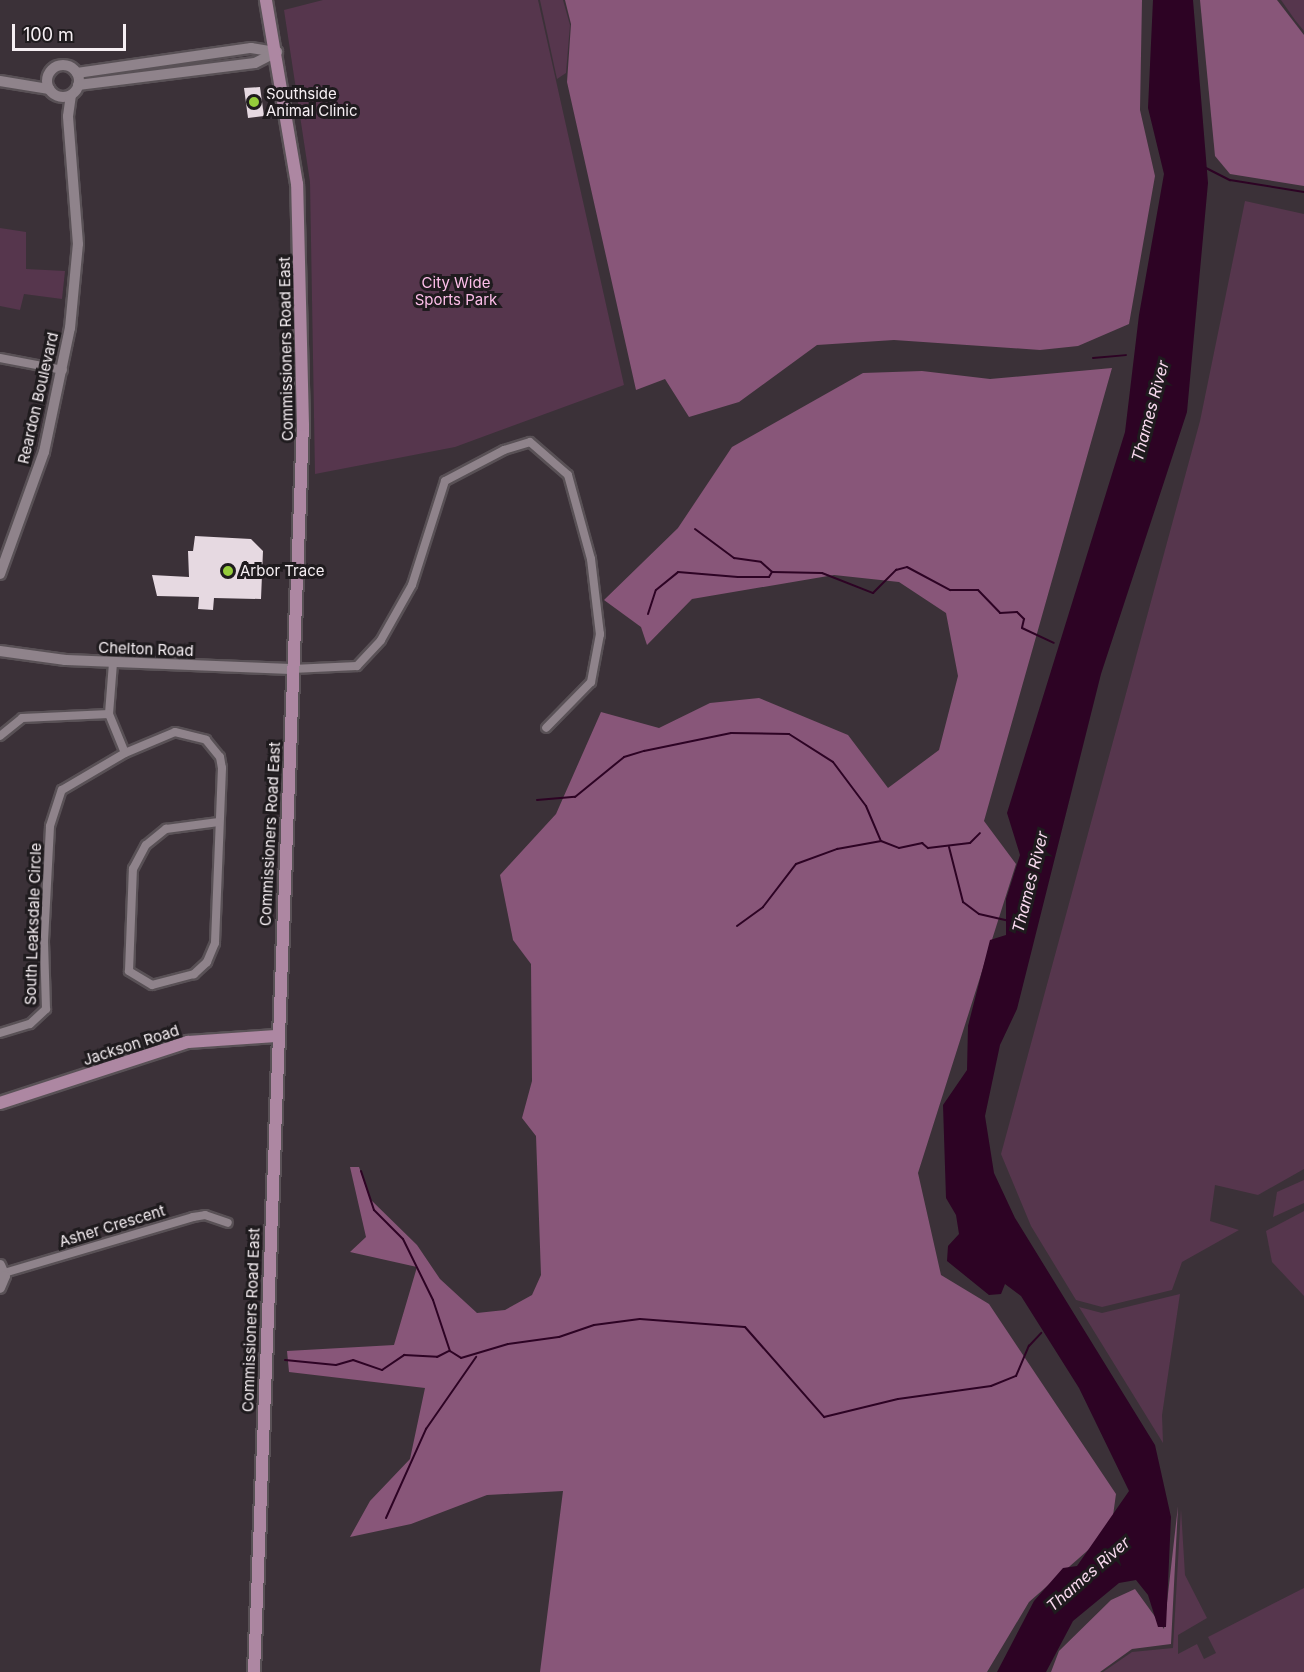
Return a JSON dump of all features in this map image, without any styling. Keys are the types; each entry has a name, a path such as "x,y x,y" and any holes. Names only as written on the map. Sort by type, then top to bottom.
{"main road":[{"name":"Commissioners Road East","path":"254,1672 276,1036 303,425 297,184 277,52 266,0"},
{"name":"Jackson Road","path":"0,1103 188,1042 276,1036"}],"street":[{"path":"25,84 48,77 61,65 77,73 251,48 277,52"},
{"path":"78,86 255,63 277,52"},
{"path":"0,81 49,89 59,97 71,95 78,86 77,73"},
{"path":"48,77 49,89"},
{"name":"Reardon Boulevard","path":"0,574 44,452 63,370 78,244 68,116 71,95"},
{"name":"Reardon Boulevard","path":"59,97 68,116"},
{"path":"0,358 63,370"},
{"path":"292,669 357,666 381,640 412,585 445,481 504,450 530,442 568,475 591,559 600,634 591,682 546,728"},
{"name":"Chelton Road","path":"0,651 113,663 292,669"},
{"path":"113,663 109,714 125,753"},
{"path":"0,736 22,718 109,714"},
{"name":"South Leaksdale Circle","path":"0,1033 30,1024 46,1009 44,941 56,801 76,778 125,753 174,732 206,740 222,768 215,943 207,962 194,974 152,985 141,982 129,971 134,869 147,844 166,830 219,822"},
{"name":"Asher Crescent","path":"2,1269 193,1217 205,1215 228,1223"},
{"path":"0,1288 2,1269"}],"green space":[{"name":"City Wide Sports Park","path":"323,0 538,0 624,385 455,447 315,474 310,182 284,10"},
{"path":"540,0 563,0 570,25 566,73 557,79"},
{"path":"1281,0 1304,0 1304,31 1295,20"},
{"path":"1245,201 1304,214 1304,1169 1258,1195 1215,1185 1210,1221 1239,1230 1182,1262 1172,1290 1102,1307 1076,1300 1031,1226 1001,1154 1200,421"},
{"path":"0,228 26,232 26,269 65,271 62,299 24,294 20,310 0,306"},
{"path":"1304,1180 1304,1203 1273,1217 1277,1192"},
{"path":"1304,1211 1304,1296 1272,1262 1266,1231"},
{"path":"1180,1294 1162,1415 1163,1443 1079,1307 1102,1313"},
{"path":"1181,1509 1185,1575 1207,1618 1178,1635 1178,1654 1197,1644 1204,1659 1216,1653 1208,1637 1304,1588 1304,1672 1103,1672 1132,1652 1173,1648"}],"shaded area":[{"path":"565,0 1142,0 1140,110 1155,176 1129,324 1078,346 1040,350 894,340 817,345 739,402 689,417 665,379 636,390 567,82 571,24"},
{"path":"1200,0 1277,0 1304,35 1304,186 1230,174 1215,156"},
{"path":"1112,368 984,821 1016,864 918,1173 941,1275 989,1304 1116,1494 1111,1530 1029,1602 987,1672 540,1672 563,1491 487,1495 411,1524 350,1537 370,1501 410,1459 425,1388 289,1372 287,1351 394,1345 417,1267 350,1252 366,1237 350,1167 359,1167 370,1199 417,1245 440,1279 477,1313 505,1310 532,1295 541,1275 536,1136 522,1118 532,1081 531,964 513,940 500,875 556,814 601,712 659,728 710,703 759,698 848,735 888,788 939,750 958,676 946,613 899,582 834,575 692,599 647,645 641,627 604,600 678,528 732,447 863,373 922,371 990,379"},
{"path":"1178,1506 1171,1644 1132,1649 1100,1672 1051,1672 1059,1651 1111,1600 1135,1589 1164,1629"}],"water":[{"name":"Thames River","path":"1153,0 1193,0 1208,183 1187,412 1101,674 1017,1009 1000,1045 985,1116 994,1173 1015,1218 1155,1445 1171,1517 1166,1627 1158,1627 1148,1595 1136,1580 1119,1583 1073,1621 1046,1672 997,1672 1034,1601 1063,1568 1077,1566 1129,1491 1079,1388 1021,1296 1005,1284 1001,1294 989,1295 947,1261 948,1246 959,1234 956,1215 946,1198 943,1105 967,1070 968,1026 990,940 1006,935 1006,899 1020,855 1007,813 1125,432 1139,315 1164,174 1148,108"}],"building":[{"name":"Southside Animal Clinic","path":"260,87 264,116 248,118 244,88"},
{"name":"Arbor Trace","path":"195,536 251,539 263,551 261,599 214,598 213,610 198,609 199,597 157,596 152,575 189,577 188,551 193,551"}],"waterway":[{"path":"1206,168 1230,180 1304,192"},
{"path":"1093,358 1126,355"},
{"path":"695,529 734,558 761,562 772,572 822,573 873,593 896,570 907,567 950,590 978,590 1000,613 1017,612 1024,619 1022,628 1054,643"},
{"path":"648,614 656,590 678,572 738,577 769,577 772,572"},
{"path":"537,800 575,797 624,757 644,751 731,733 789,734 833,762 866,806 881,841 899,848 922,843 928,848 970,843 980,833"},
{"path":"737,926 763,907 796,864 837,849 881,841"},
{"name":"Thames River","path":"949,847 963,902 979,914 1006,920"},
{"path":"361,1171 374,1210 403,1239 433,1300 450,1351 461,1358 508,1344 559,1337 594,1325 640,1319 745,1327 824,1417 898,1399 991,1386 1016,1376 1029,1346 1041,1333"},
{"path":"285,1360 336,1365 353,1360 382,1370 404,1355 437,1357 449,1351"},
{"path":"386,1518 426,1429 476,1357"}],"place":[{"name":"Southside Animal Clinic","path":"254,102"},
{"name":"Arbor Trace","path":"228,571"}]}
